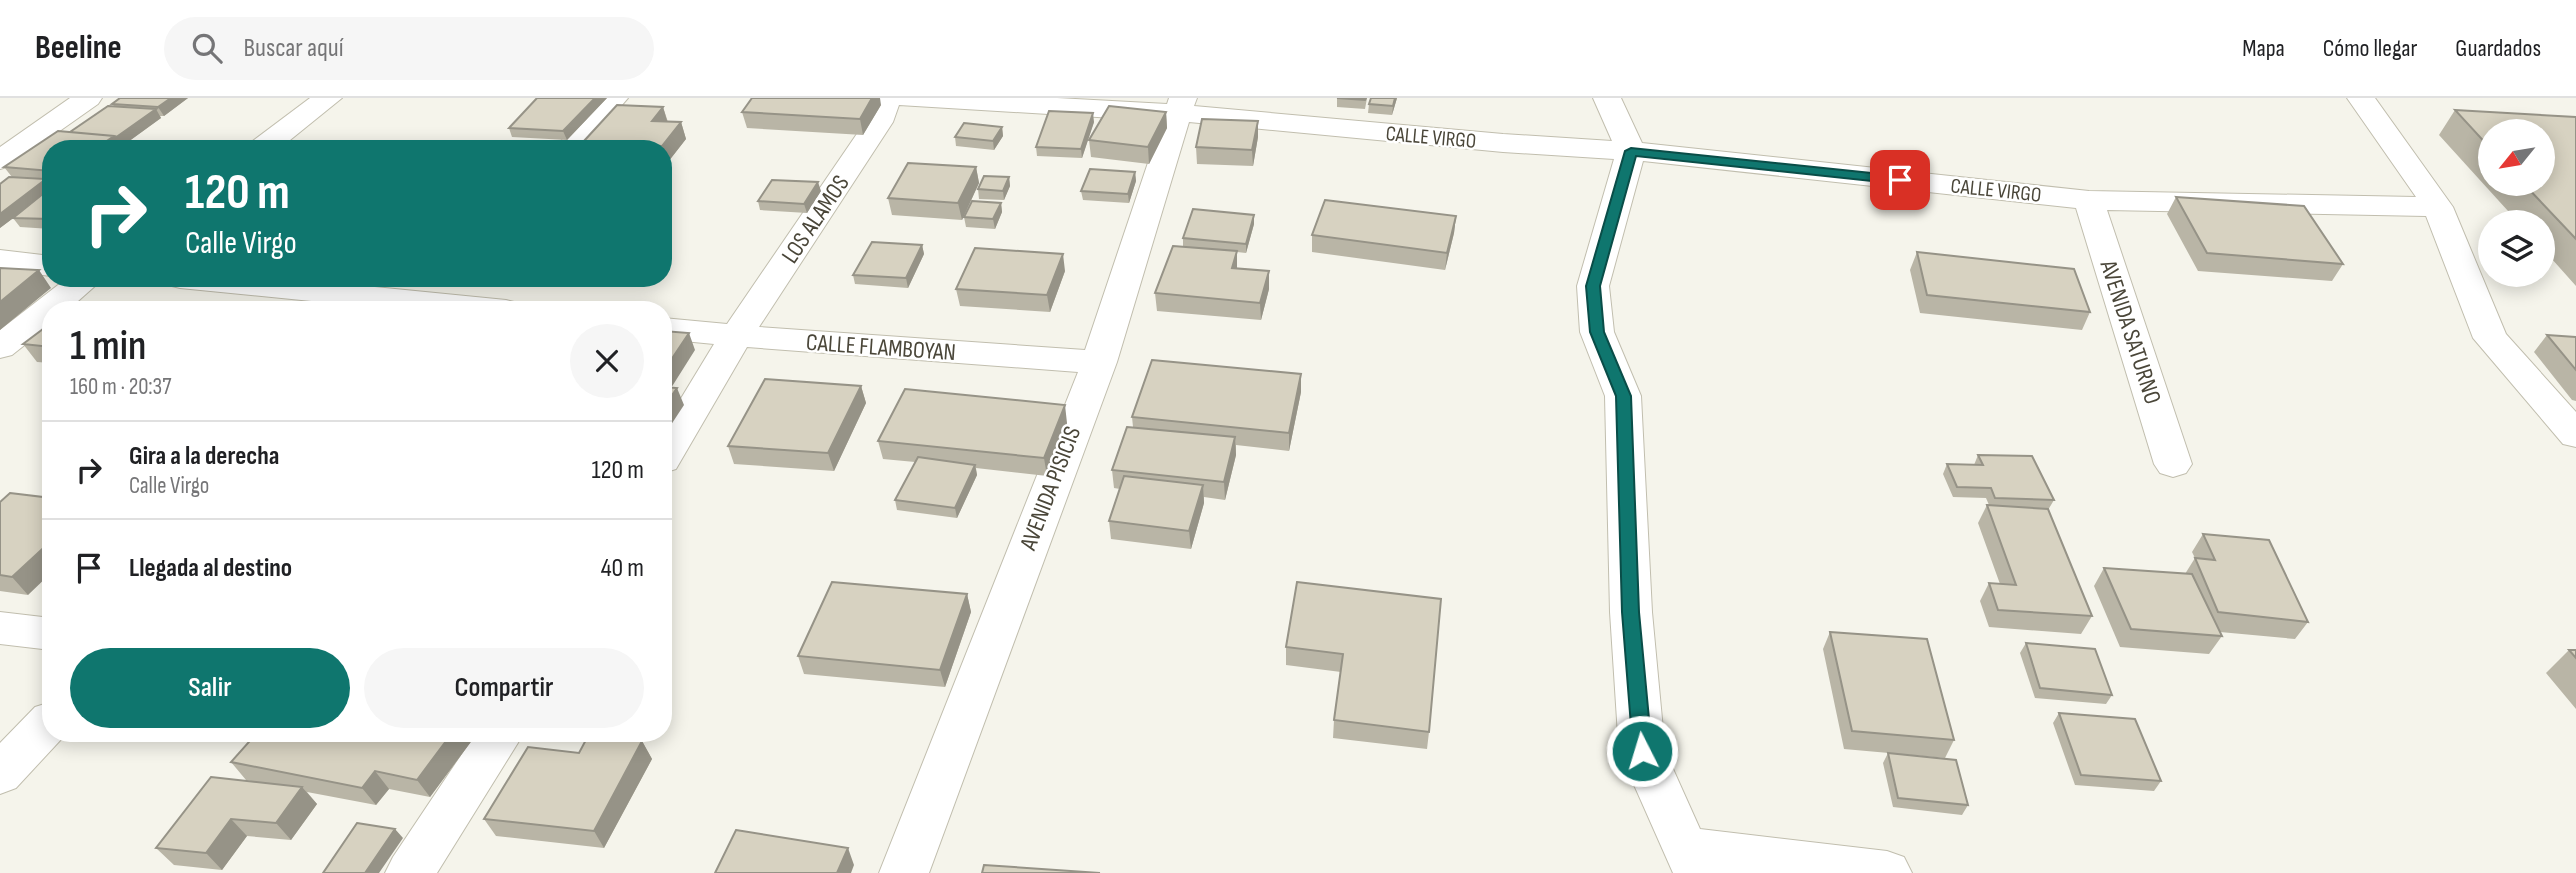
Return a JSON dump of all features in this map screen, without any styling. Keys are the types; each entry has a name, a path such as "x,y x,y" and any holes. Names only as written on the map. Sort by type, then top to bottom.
{"street":[{"path":"0,160 88,98"},
{"path":"272,140 328,98"},
{"path":"576,140 614,98"},
{"name":"LOS ALAMOS","path":"672,445 736,337 879,122 888,98"},
{"name":"CALLE VIRGO","path":"904,98 1180,105 1503,143 1631,151 2089,200 2438,207"},
{"path":"1607,98 1631,151 1593,286 1597,332 1623,396 1631,612 1642,751 1692,860 1887,873"},
{"path":"2361,98 2438,207 2490,338 2576,435"},
{"name":"AVENIDA PISICIS","path":"904,873 1099,362 1180,105"},
{"name":"AVENIDA SATURNO","path":"2089,200 2173,464"},
{"path":"0,260 42,265"},
{"path":"59,301 77,287"},
{"path":"306,287 433,296 459,301"},
{"path":"0,347 42,314"},
{"name":"CALLE FLAMBOYAN","path":"672,329 736,337 1099,362"},
{"path":"0,628 42,633"},
{"path":"0,774 42,730"},
{"path":"410,873 495,742"}],"building":[{"path":"120,98 171,98 158,107 112,104"},
{"path":"537,98 595,98 563,131 509,128"},
{"path":"752,98 872,98 860,119 742,112"},
{"path":"1371,98 1395,98 1393,106 1369,104"},
{"path":"617,105 663,107 652,121 681,122 667,140 585,140"},
{"path":"108,106 156,109 115,138 70,132"},
{"path":"1109,106 1166,112 1148,147 1089,140"},
{"path":"2455,110 2576,117 2576,239 2555,217 2555,210 2549,210 2535,196 2555,196 2555,119 2478,119 2478,135"},
{"path":"1049,111 1093,113 1081,149 1036,147"},
{"path":"1202,119 1258,121 1252,150 1196,147"},
{"path":"964,123 1002,127 993,141 955,137"},
{"path":"58,131 114,136 108,140 44,140"},
{"path":"42,142 42,170 4,167"},
{"path":"908,163 976,167 958,203 888,198"},
{"path":"1090,169 1135,172 1128,194 1081,191"},
{"path":"984,176 1009,177 1003,191 978,189"},
{"path":"9,177 42,179 42,182 0,214 0,184"},
{"path":"772,180 818,182 804,204 758,201"},
{"path":"42,195 42,219 13,218"},
{"path":"2176,197 2304,206 2343,264 2207,253"},
{"path":"1325,200 1456,216 1447,253 1312,235"},
{"path":"972,201 1001,203 993,219 964,217"},
{"path":"1193,209 1254,215 1246,244 1183,238"},
{"path":"872,242 922,245 906,278 853,275"},
{"path":"1173,246 1237,251 1232,268 1269,271 1260,303 1155,293"},
{"path":"975,248 1063,254 1047,295 956,289"},
{"path":"1917,252 2074,269 2090,312 1927,295"},
{"path":"0,268 39,270 0,302"},
{"path":"42,330 42,346 23,344"},
{"path":"672,332 689,333 672,358"},
{"path":"2547,335 2576,337 2576,370"},
{"path":"1152,360 1301,374 1289,433 1132,417"},
{"path":"765,379 861,386 828,453 728,446"},
{"path":"905,389 1065,405 1044,458 878,441"},
{"path":"1127,427 1235,437 1224,482 1112,470"},
{"path":"1978,455 2032,456 2054,500 1995,498 1991,488 1957,487 1947,464 1983,465"},
{"path":"918,457 975,465 955,508 895,500"},
{"path":"1124,476 1203,485 1189,531 1109,521"},
{"path":"10,493 42,497 42,549 12,577 0,575 0,502"},
{"path":"1987,505 2048,509 2092,616 1998,610 1989,583 2016,585"},
{"path":"2203,534 2269,540 2308,622 2218,612 2195,558 2215,560"},
{"path":"2104,568 2192,574 2222,636 2131,629"},
{"path":"832,582 967,594 940,670 798,656"},
{"path":"1297,582 1441,599 1429,732 1334,720 1343,654 1286,647"},
{"path":"1830,632 1927,639 1954,740 1852,731"},
{"path":"2026,643 2095,649 2112,695 2040,688"},
{"path":"2059,713 2135,719 2161,781 2081,775"},
{"path":"249,742 445,742 417,780 375,771 362,788 231,762"},
{"path":"585,742 641,742 594,831 484,819 528,747 579,753"},
{"path":"1888,753 1956,760 1968,805 1898,798"},
{"path":"211,777 302,787 276,823 231,819 206,853 156,848"},
{"path":"357,823 395,829 365,873 323,873"},
{"path":"736,830 848,848 837,873 715,873"},
{"path":"984,865 1100,873 982,873"}],"route":[{"path":"1642,751 1631,612 1623,396 1597,332 1593,286 1631,151 1900,180"}]}
